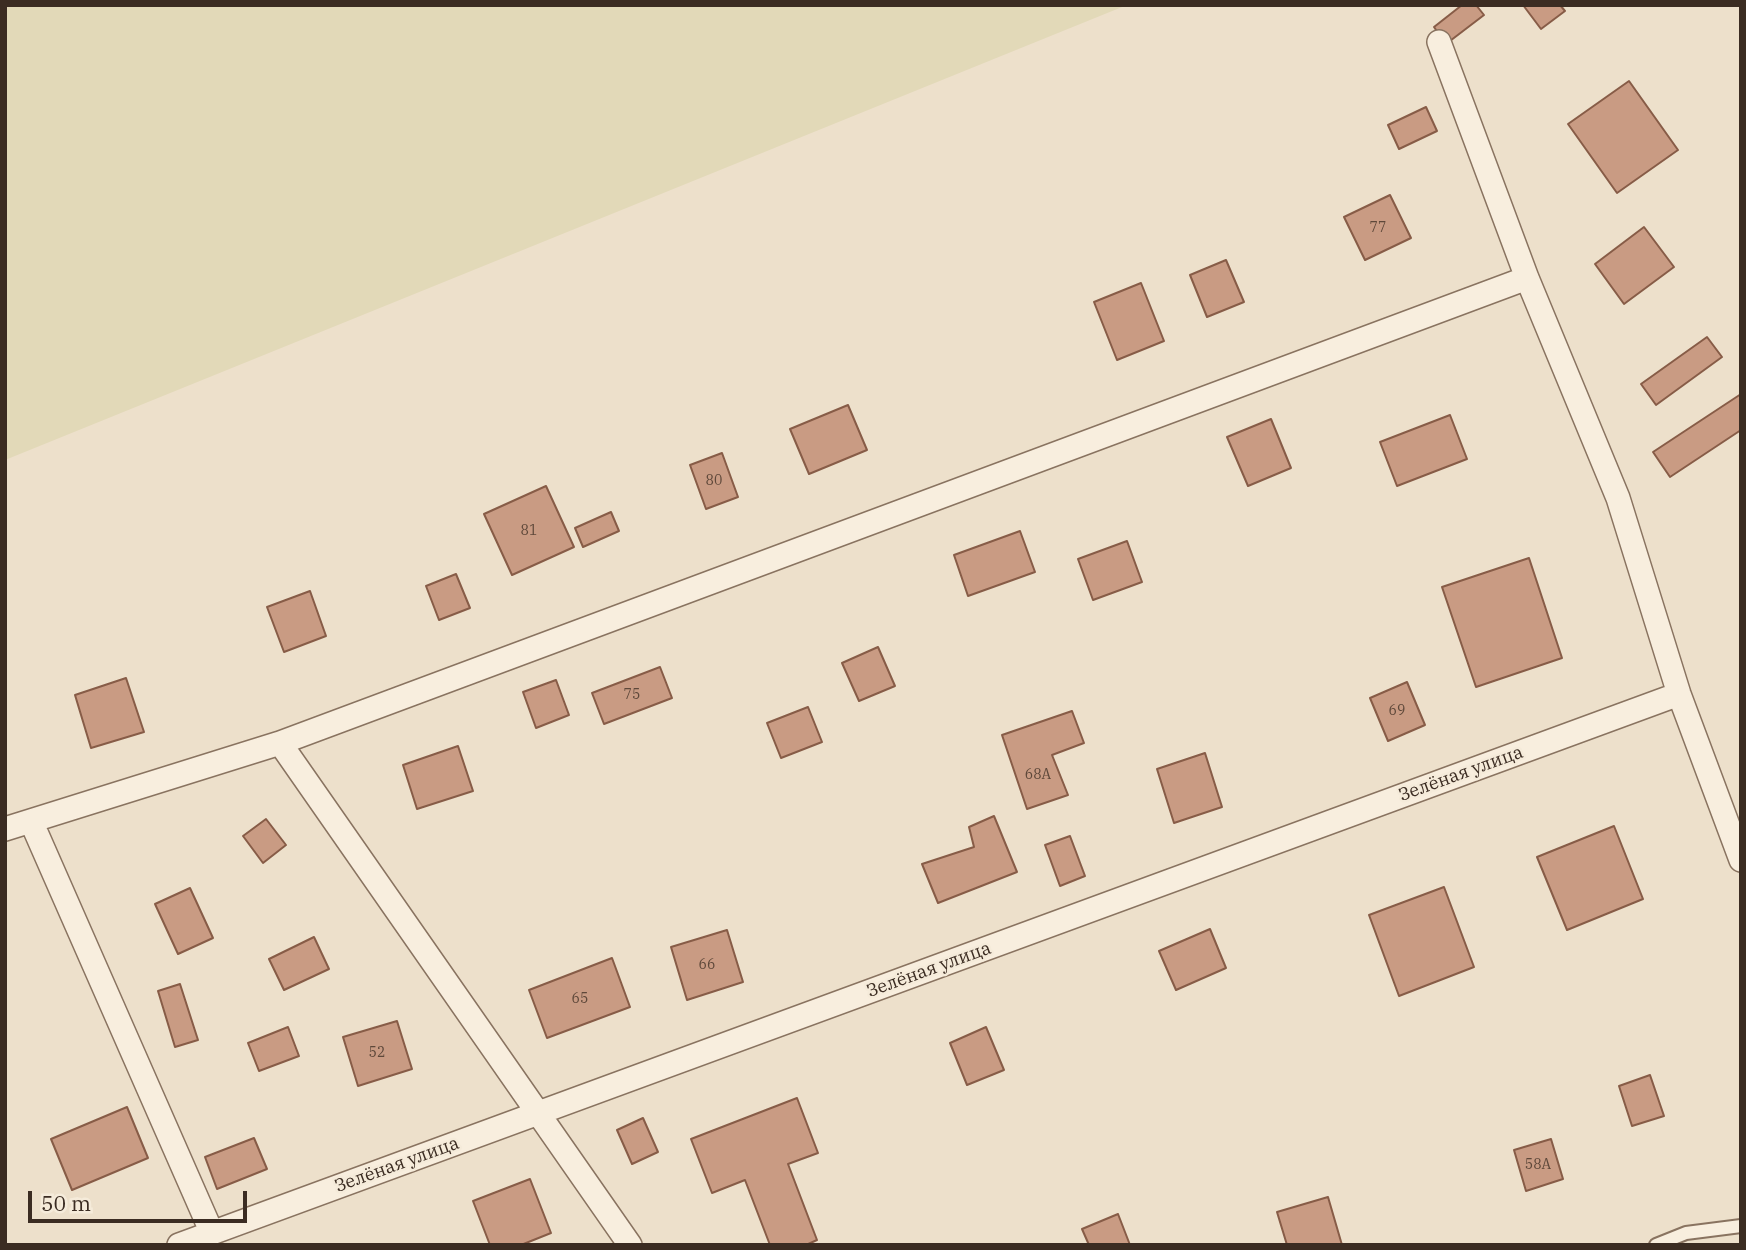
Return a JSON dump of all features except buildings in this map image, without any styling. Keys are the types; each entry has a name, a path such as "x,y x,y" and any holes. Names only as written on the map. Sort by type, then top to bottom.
{"street":[{"path":"1439,43 1527,278 1618,498 1679,694 1741,860"},
{"path":"5,829 280,743 1527,278"},
{"name":"Зелёная улица","path":"179,1245 1679,694"},
{"path":"280,743 630,1245"},
{"path":"32,821 212,1233"}],"lane":[{"path":"1656,1245 1686,1233 1741,1227"}],"shaded area":[{"path":"5,5 1127,5 5,460"}]}
